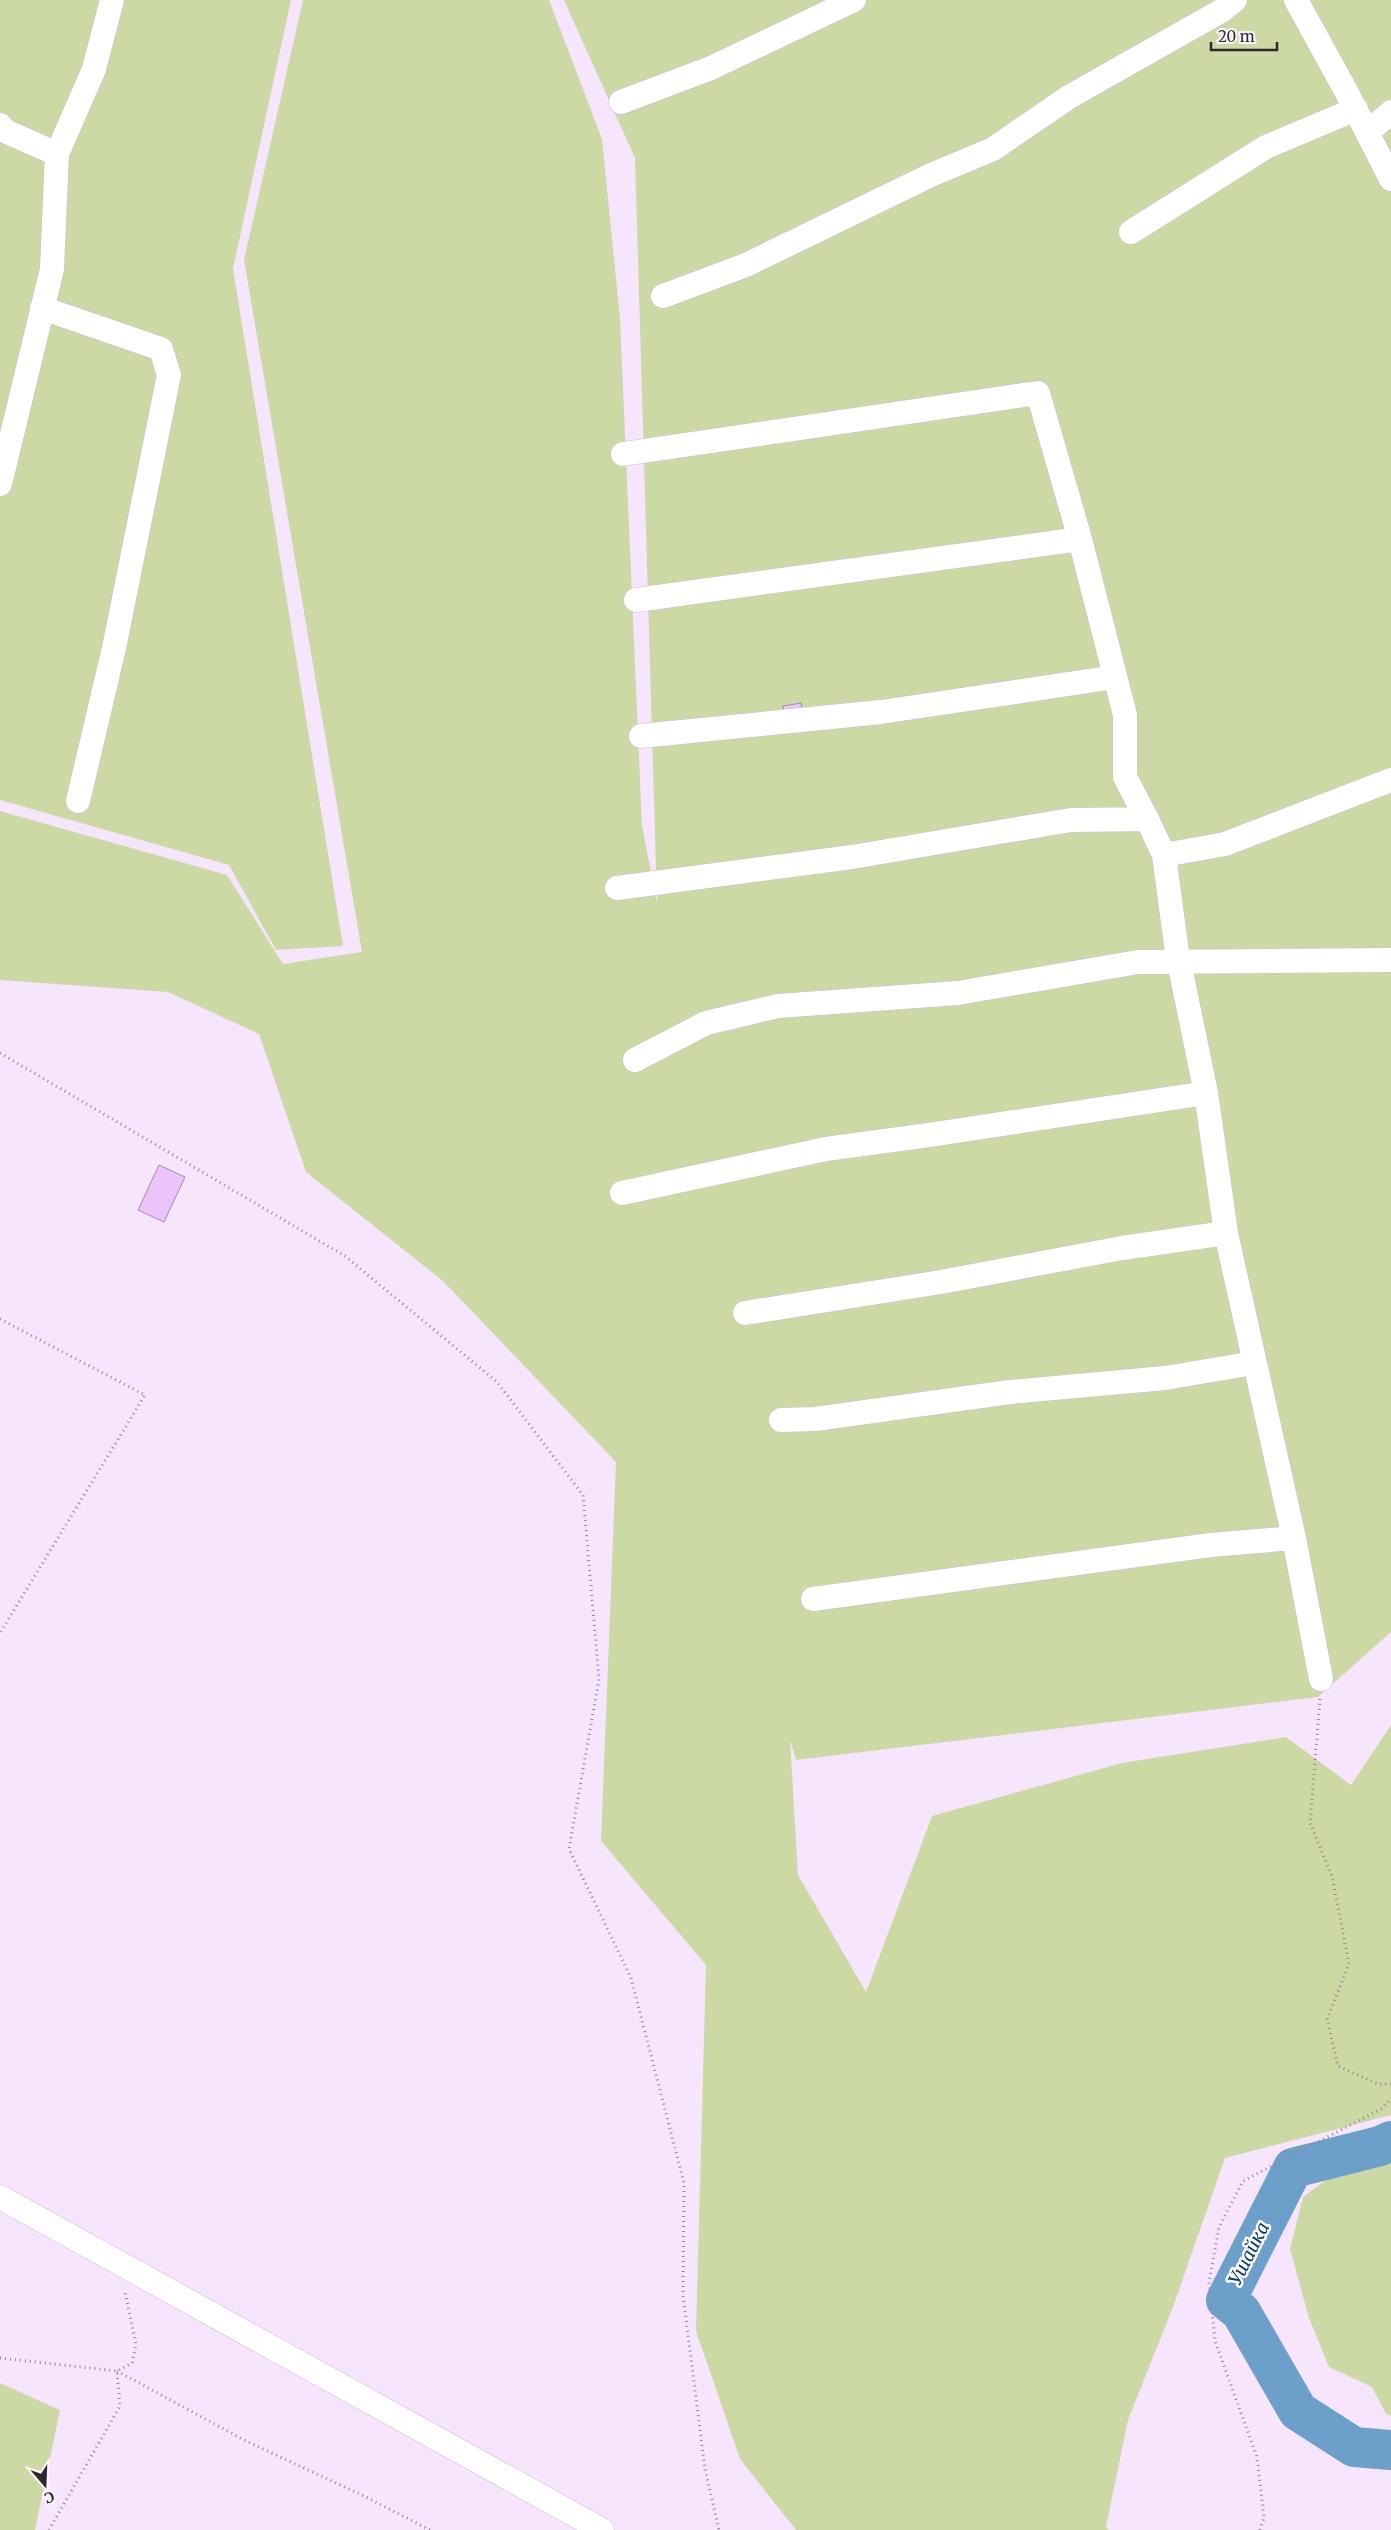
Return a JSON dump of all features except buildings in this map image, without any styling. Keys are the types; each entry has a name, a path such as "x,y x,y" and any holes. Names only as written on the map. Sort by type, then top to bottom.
{"street":[{"path":"0,484 52,268 57,154 94,69 112,0"},
{"path":"622,102 711,68 854,0"},
{"path":"663,296 746,266 931,175 993,149 1069,97 1221,11 1235,0"},
{"path":"1296,0 1356,109 1391,179"},
{"path":"1131,232 1266,146 1356,109"},
{"path":"1368,132 1391,112"},
{"path":"0,125 5,131 57,154"},
{"path":"42,308 161,349 169,375 114,648 78,801"},
{"path":"623,454 1038,393 1080,539 1124,715 1125,777 1164,855 1179,961 1206,1093 1226,1233 1294,1538 1322,1679"},
{"path":"636,600 1080,539"},
{"path":"641,736 881,712 1115,677"},
{"path":"1164,855 1225,844 1391,780"},
{"path":"617,888 852,857 1071,820 1147,819"},
{"path":"635,1060 706,1023 778,1006 958,993 1138,962 1391,960"},
{"path":"622,1194 826,1148 929,1135 1206,1093"},
{"path":"745,1312 941,1282 1122,1248 1226,1233"},
{"path":"781,1420 815,1419 1010,1392 1165,1378 1254,1363"},
{"path":"813,1599 1211,1545 1294,1538"},
{"path":"0,2197 118,2264 602,2530"}],"path":[{"path":"0,1053 345,1256 496,1382 583,1495 599,1679 569,1849 631,1978 684,2183 683,2295 705,2469 719,2530"},
{"path":"0,1319 145,1394 0,1633"},
{"path":"1322,1679 1310,1823 1332,1876 1349,1964 1327,2019 1338,2066 1378,2084 1391,2084"},
{"path":"1260,2530 1264,2517 1257,2456 1215,2341 1209,2282 1220,2227 1243,2182 1381,2109 1391,2099"},
{"path":"117,2371 132,2362 136,2344 118,2264"},
{"path":"0,2358 117,2371 246,2442 430,2530"},
{"path":"49,2530 120,2406 117,2371"}],"green space":[{"path":"0,0 291,0 233,269 343,946 276,950 229,865 0,800"},
{"path":"303,0 549,0 602,139 620,319 642,826 657,903 635,158 564,0 1391,0 1391,1632 1318,1697 796,1760 790,1740 798,1875 866,1992 932,1816 1122,1763 1286,1737 1351,1785 1391,1725 1391,2115 1225,2158 1173,2307 1128,2420 1106,2527 1109,2530 796,2530 740,2459 696,2331 706,1965 601,1841 616,1462 443,1281 306,1172 259,1034 168,992 0,980 0,811 227,875 283,964 362,952 244,260"},
{"path":"1391,2163 1391,2416 1386,2414 1372,2387 1329,2367 1309,2318 1290,2249 1303,2197 1338,2171"},
{"path":"0,2383 60,2410 35,2530 0,2530"}],"waterway":[{"name":"Ушайка","path":"1391,2141 1380,2146 1293,2168 1226,2300 1241,2312 1298,2411 1354,2447 1391,2450"}]}
